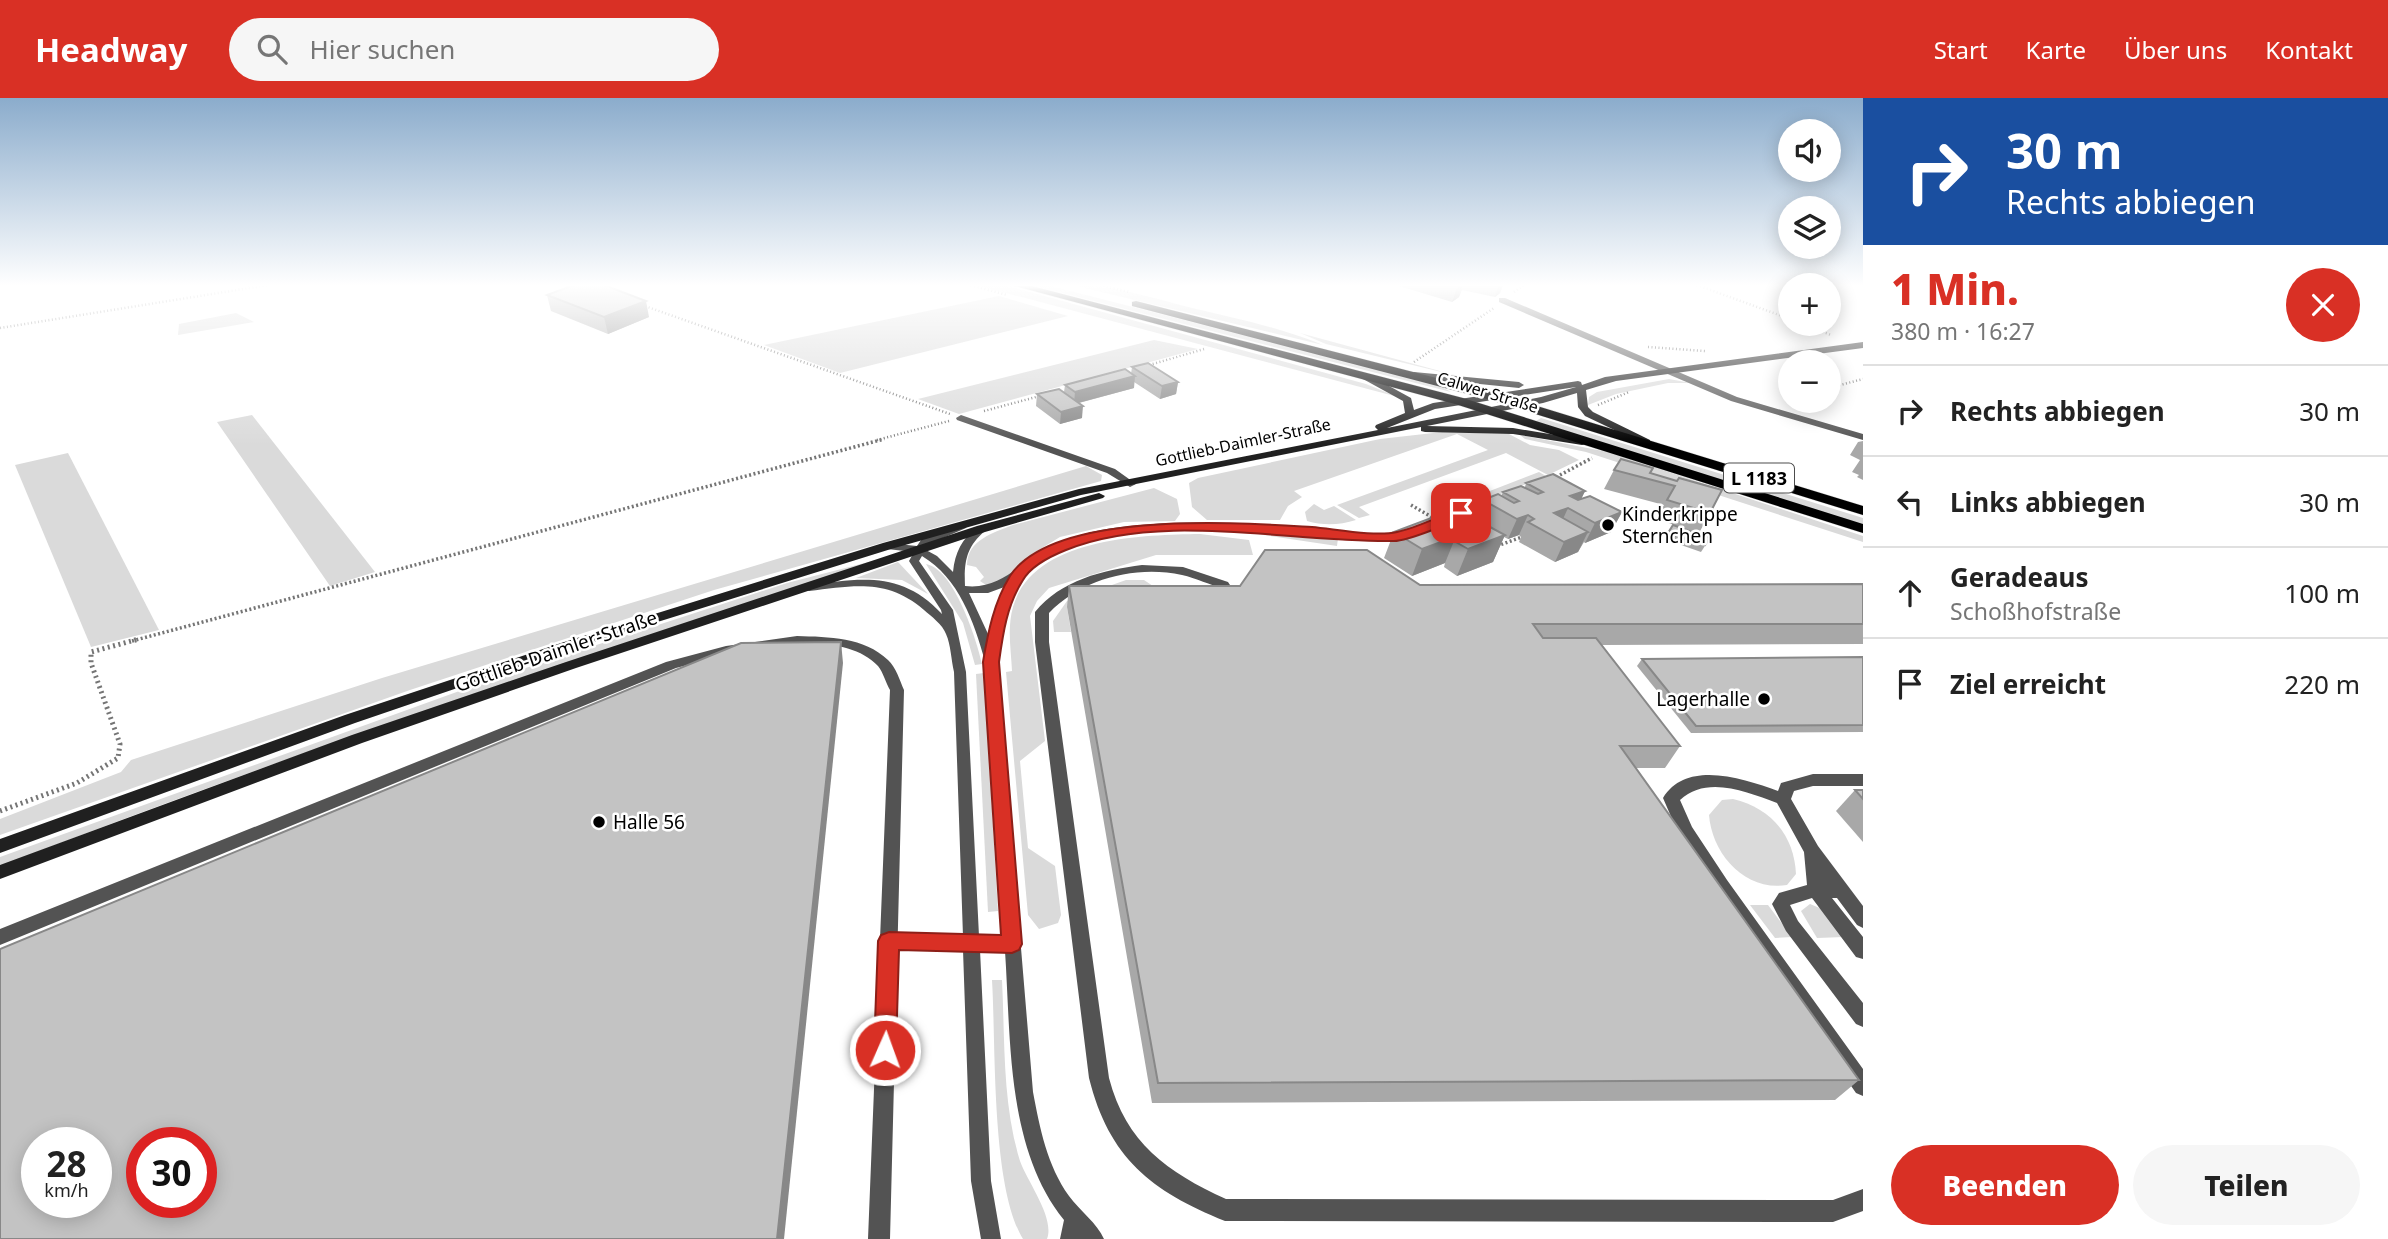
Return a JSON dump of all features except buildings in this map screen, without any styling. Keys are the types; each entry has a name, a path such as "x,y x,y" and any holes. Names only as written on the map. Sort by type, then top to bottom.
{"main road":[{"name":"Calwer Straße","path":"1220,338 1459,401 1596,451 1863,529"},
{"name":"Calwer Straße","path":"1285,338 1412,368 1491,396 1863,511"},
{"name":"Gottlieb-Daimler-Straße","path":"1363,434 1410,413 1459,401 1863,345"},
{"path":"1412,368 1495,385 1559,386"},
{"path":"1364,376 1398,392 1408,400 1410,413"},
{"name":"Gottlieb-Daimler-Straße","path":"0,846 502,667 969,522 1079,492 1520,405 1582,391 1614,379"},
{"path":"1582,391 1583,407 1589,414 1655,446"},
{"path":"1399,429 1486,429 1596,451"},
{"name":"Gottlieb-Daimler-Straße","path":"0,872 357,739 571,665 981,529 1087,501 1130,484"}],"street":[{"path":"961,418 1111,471 1130,484"},
{"path":"1223,585 1178,570 1142,568 1094,580 1063,592 1042,612 1042,642 1101,1091 1119,1132 1147,1165 1177,1188 1225,1210 1832,1211 1863,1200"},
{"path":"0,937 634,678 712,653 793,640 832,641 853,646 878,660 895,678 897,690 879,1239"},
{"path":"1783,799 1787,787 1813,780 1863,780"},
{"path":"1863,920 1812,852 1783,799 1728,783 1700,781 1680,786 1671,798 1685,830 1721,885 1863,1086"},
{"path":"1812,852 1816,890 1863,951"},
{"path":"1840,891 1816,890 1785,898 1781,904 1792,926 1863,1018"}],"lane":[{"path":"1596,338 1734,398 1863,437"},
{"path":"1438,521 1502,497"},
{"path":"969,522 925,542 914,561 947,610 963,698 981,1181 991,1239"},
{"path":"960,588 974,592 999,588 1044,555 1092,535 1266,528 1396,537 1417,529"},
{"path":"960,588 958,554 967,540 981,529"},
{"path":"887,546 918,550 944,567 960,588 984,634 991,662 1024,1092 1030,1132 1043,1172 1072,1229 1094,1239"},
{"path":"991,662 998,619 1017,576"},
{"path":"809,588 883,582 906,589 928,604 953,635"},
{"path":"889,941 1012,944"}],"path":[{"path":"735,338 961,418"},
{"path":"1412,368 1451,338"},
{"path":"1622,349 1647,347 1705,351"},
{"path":"1140,367 1204,349"},
{"path":"1841,385 1863,379"},
{"path":"0,811 102,771 118,758 120,744 91,663 91,652 1051,393"},
{"path":"1560,475 1590,462 1596,451"},
{"path":"1411,505 1438,521"},
{"path":"1488,550 1522,537"}],"shaded area":[{"path":"796,338 979,338 840,373 764,345"},
{"path":"1177,338 1199,338 1366,384 1398,397"},
{"path":"1240,338 1255,338 1438,385 1451,392"},
{"path":"1295,338 1304,338 1323,345"},
{"path":"1312,338 1462,377 1326,344"},
{"path":"1154,340 1198,349 959,414 918,399"},
{"path":"1669,379 1691,383 1668,383 1616,394 1588,405 1589,397 1597,392"},
{"path":"252,415 375,572 330,586 217,422"},
{"path":"1541,418 1863,518 1863,524 1536,421"},
{"path":"1442,432 1509,434 1530,445 1559,450 1579,460 1548,475 1506,453 1359,507 1370,515 1359,518 1337,505 1488,450 1457,434 1294,491 1302,497 1288,506 1280,520 1207,520 1192,507 1189,483 1198,478 1380,439"},
{"path":"1520,435 1608,452 1863,536 1863,542 1586,452 1525,439"},
{"path":"68,453 159,630 91,647 15,465"},
{"path":"1086,466 1102,475 1101,481 714,590 410,690 0,835 0,819 121,772 131,760 382,678"},
{"path":"1539,472 1546,476 1440,518 1433,513"},
{"path":"1154,488 1177,499 1180,514 1175,521 1124,522 1060,537 1032,554 1002,581 986,585 980,581 984,577 976,567 967,565 968,556 976,543 997,531"},
{"path":"1314,504 1324,510 1334,506 1356,520 1332,524 1307,521 1305,512"},
{"path":"1200,534 1249,540 1253,555 1156,555 1049,588 1037,601 1030,616 1045,741 1020,761 1028,848 1055,866 1061,915 1058,923 1039,929 1028,915 1006,672 1012,671 1010,631 1013,607 1024,584 1043,566 1066,553 1121,539"},
{"path":"1257,534 1338,538 1337,546"},
{"path":"884,558 433,708 0,866 0,857 501,676 787,583"},
{"path":"898,562 928,594 902,580 856,578"},
{"path":"926,564 946,578 955,592 975,639 982,664 975,665 963,623"},
{"path":"1126,580 1144,580 1153,586 1159,607 1067,607 1071,632 1054,632 1053,621 1067,601"},
{"path":"984,673 998,911 988,912 976,674"},
{"path":"1733,799 1747,803 1769,816 1785,836 1791,847 1796,874 1787,885 1772,886 1758,882 1733,867 1724,856 1711,829 1709,815 1722,800"},
{"path":"1810,904 1822,909 1844,937 1817,938 1801,911"},
{"path":"1750,905 1768,905 1792,937 1775,938"},
{"path":"992,980 1002,980 1005,1071 1014,1139 1020,1161 1044,1211 1047,1239 1023,1239 1005,1185 997,1114"}],"place":[{"name":"Kinderkrippe Sternchen","path":"1608,525"},
{"name":"Lagerhalle","path":"1764,699"},
{"name":"Halle 56","path":"599,822"}],"route":[{"path":"885,1050 889,941 1012,944 991,662 998,619 1017,576 1044,555 1092,535 1140,529 1266,528 1396,537 1461,513"}]}
